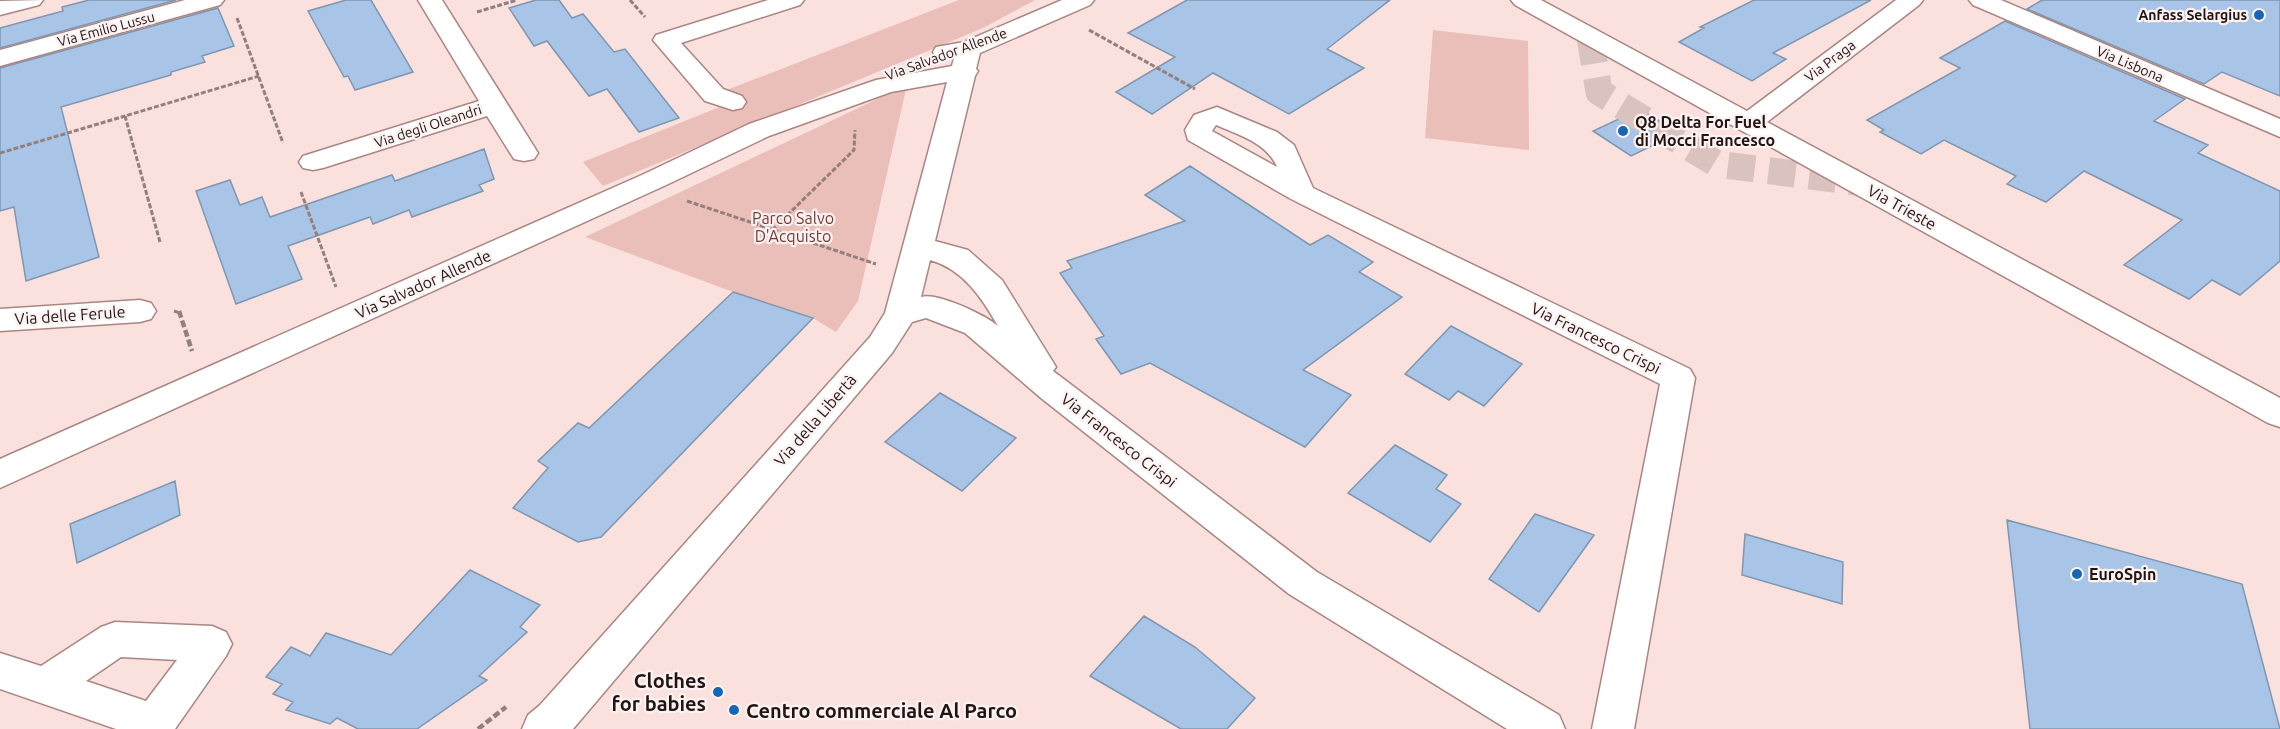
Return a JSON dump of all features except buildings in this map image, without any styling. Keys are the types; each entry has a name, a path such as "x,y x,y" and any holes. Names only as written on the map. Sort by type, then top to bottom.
{"street":[{"path":"0,8 31,0"},
{"name":"Via Emilio Lussu","path":"0,58 212,0"},
{"path":"733,102 714,95 665,40 792,0"},
{"name":"Via Salvador Allende","path":"0,474 654,180 759,130 885,85 967,60 1082,0"},
{"name":"Via Trieste","path":"1523,0 2280,414"},
{"name":"Via Praga","path":"1749,123 1911,0"},
{"name":"Via Lisbona","path":"1981,0 2280,129"},
{"name":"Via degli Oleandri","path":"313,162 494,105 437,11"},
{"name":"Via della Libertà","path":"543,729 563,710 873,354 901,314 967,60"},
{"path":"494,105 524,153"},
{"name":"Via Francesco Crispi","path":"1207,124 1301,193 1678,378 1613,729"},
{"path":"920,247 957,257 991,286 1053,389"},
{"name":"Via Francesco Crispi","path":"901,314 927,306 976,325 1053,389 1303,583 1545,729"},
{"name":"Via delle Ferule","path":"0,320 140,311"},
{"path":"0,671 46,686"}],"path":[{"path":"437,11 517,0"},
{"path":"1057,12 1214,100 1207,124"},
{"path":"0,153 259,76"},
{"path":"772,230 854,150 856,110 847,100"},
{"path":"125,116 160,242"},
{"path":"654,180 672,196 867,262 886,265"},
{"path":"140,311 179,311 203,383"},
{"path":"478,729 513,702"}],"green space":[{"path":"959,0 1035,0 983,28 603,186 583,162 732,102 714,95"},
{"path":"1433,30 1528,41 1529,150 1425,138"},
{"name":"Parco Salvo D'Acquisto","path":"907,85 858,301 836,332 813,318 733,292 585,237"}],"tunnel":[{"path":"1590,37 1599,92 1717,164 1857,182"}],"place":[{"name":"Anfass Selargius","path":"2259,15"},
{"name":"Q8 Delta For Fuel di Mocci Francesco","path":"1623,131"},
{"name":"EuroSpin","path":"2077,574"},
{"name":"Clothes for babies","path":"718,692"},
{"name":"Centro commerciale Al Parco","path":"734,710"}]}
